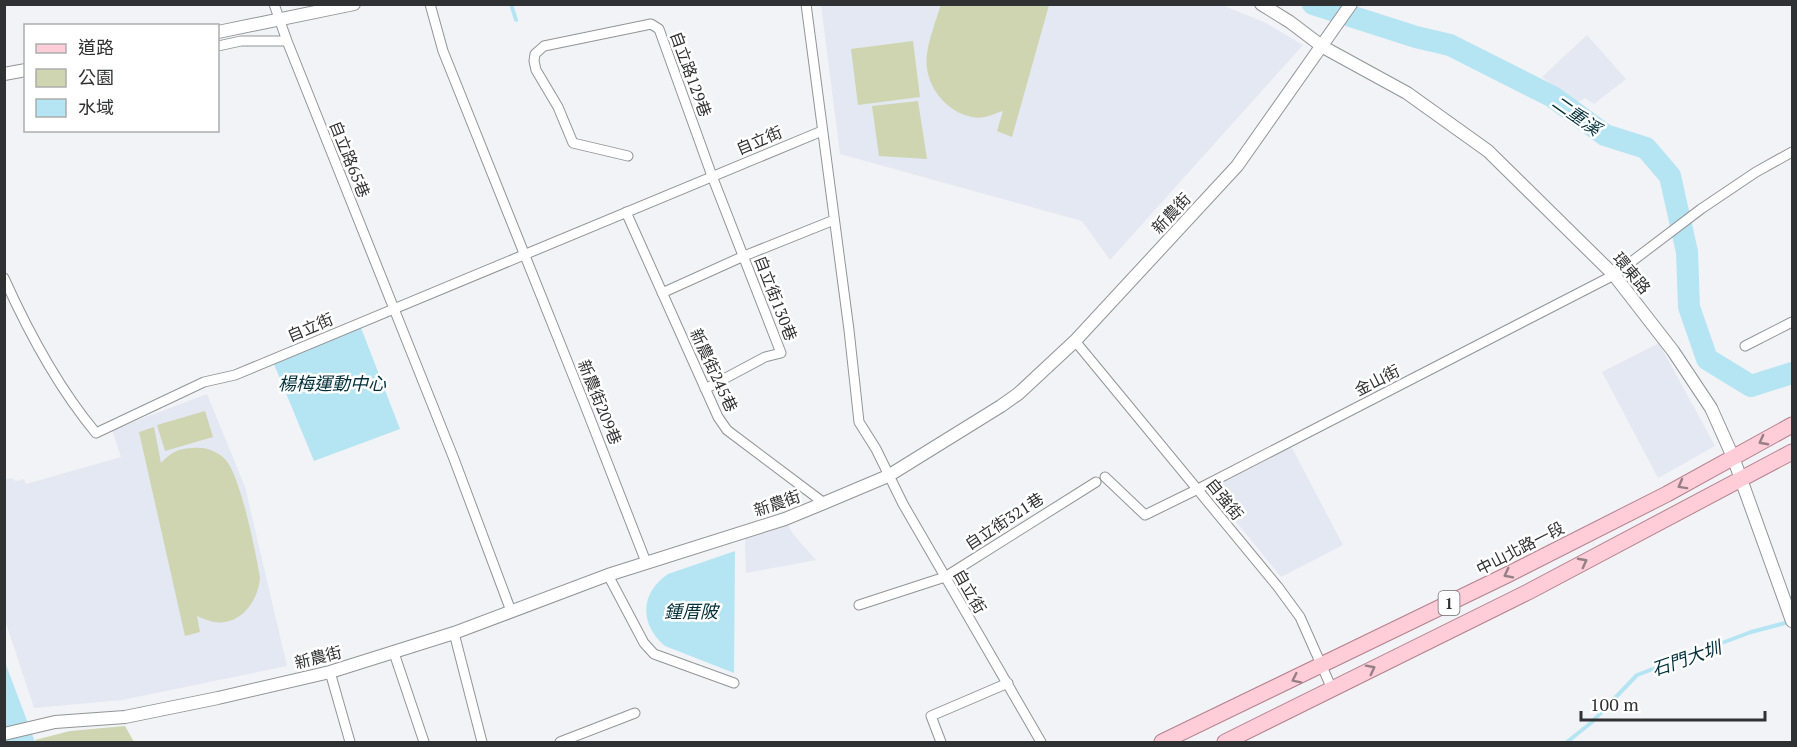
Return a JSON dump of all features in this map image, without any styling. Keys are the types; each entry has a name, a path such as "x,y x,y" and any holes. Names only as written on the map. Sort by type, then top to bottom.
{"main road":[{"name":"中山北路一段","path":"1162,742 1507,575 1667,494 1792,425"},
{"name":"1","path":"1225,742 1528,592 1792,452"}],"street":[{"name":"自立路65巷","path":"274,4 286,41 454,459 511,611"},
{"path":"219,32 354,4"},
{"name":"新農街209巷","path":"430,4 443,51 646,562"},
{"path":"806,4 822,131"},
{"name":"環東路","path":"1261,4 1323,47 1407,93 1488,151 1614,275 1673,351 1711,408 1733,457 1791,617"},
{"name":"新農街","path":"4,734 55,722 125,717 330,672 454,633 646,562 785,519 888,476 1001,406 1075,341 1237,166 1323,47 1351,4"},
{"name":"自立路129巷","path":"628,156 573,143 558,107 536,70 535,54 544,46 651,24 659,29 712,176"},
{"path":"219,46 241,41 286,41"},
{"path":"4,74 24,70"},
{"name":"自立街","path":"4,278 72,401 96,433 204,382 235,375 822,131 859,422 945,577 1041,742"},
{"name":"金山街","path":"1100,479 1145,515 1614,275 1701,209 1756,172 1792,152"},
{"name":"自立街130巷","path":"705,389 765,357 781,353 712,176"},
{"name":"新農街245巷","path":"626,212 718,417 728,430 824,503"},
{"path":"662,293 744,256 834,220"},
{"path":"1745,346 1792,322"},
{"name":"自強街","path":"1075,341 1278,587 1300,617 1332,689"},
{"name":"自立街321巷","path":"859,605 945,577 1100,479"},
{"path":"608,575 644,643 654,654 734,683"},
{"path":"454,633 482,742"},
{"path":"394,653 424,742"},
{"path":"330,672 350,742"},
{"path":"941,742 931,716 1008,683"},
{"path":"560,742 635,713"}],"shaded area":[{"path":"821,5 1222,5 1266,23 1303,45 1110,260 1082,221 840,154"},
{"path":"1587,35 1626,79 1594,104 1585,98 1576,103 1542,77"},
{"path":"1659,343 1715,446 1658,478 1602,372"},
{"path":"207,394 245,487 287,666 122,700 34,708 5,620 4,480 24,479 26,484 121,457 112,430"},
{"path":"1290,444 1343,545 1281,577 1208,487"},
{"path":"788,525 816,560 746,573 745,537"}],"green space":[{"path":"941,4 1049,5 1012,137 997,131 1003,111 980,118 962,114 944,102 932,85 928,75 927,54"},
{"path":"913,41 920,97 858,105 851,49"},
{"path":"918,101 927,159 879,156 872,106"},
{"path":"205,411 213,437 165,451 157,425"},
{"path":"154,427 161,463 175,452 197,448 217,453 230,466 246,514 260,578 252,603 240,616 224,622 214,622 197,616 200,632 185,636 139,432"},
{"path":"125,726 134,742 37,742 35,740 70,731"}],"water":[{"name":"楊梅運動中心","path":"358,320 400,429 314,461 271,357"},
{"name":"鍾厝陂","path":"735,551 734,673 665,646 651,628 646,609 652,590 668,574"},
{"path":"5,662 35,742 5,742"}],"waterway":[{"path":"511,4 516,20"},
{"name":"二重溪","path":"1313,4 1416,37 1450,45 1553,97 1605,135 1646,148 1670,176 1687,252 1689,307 1707,359 1751,386 1792,373"},
{"name":"石門大圳","path":"1567,742 1592,722 1637,675 1751,632 1789,622"}]}
